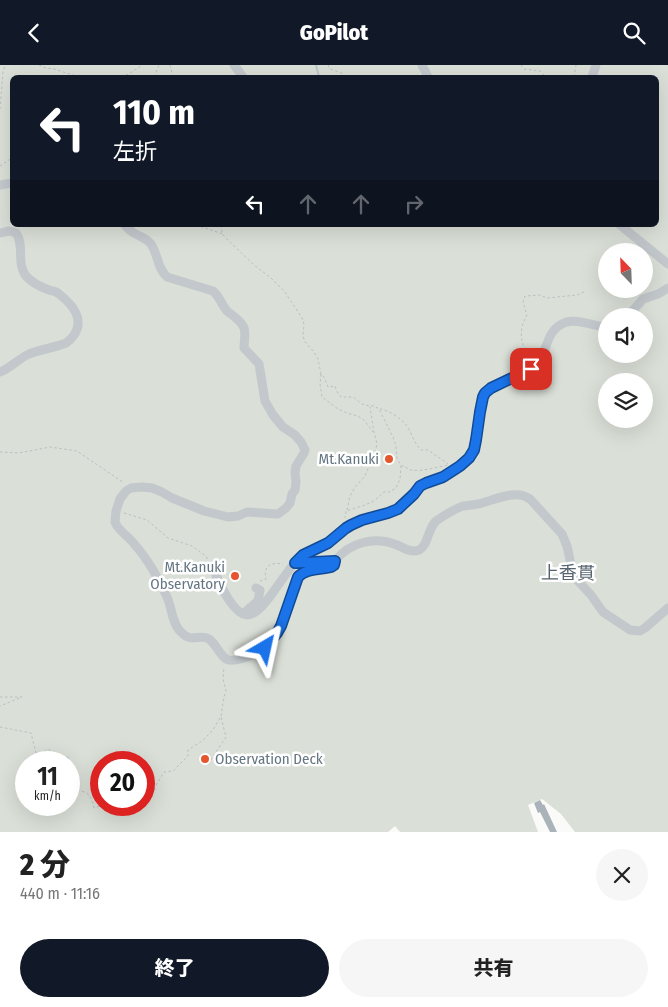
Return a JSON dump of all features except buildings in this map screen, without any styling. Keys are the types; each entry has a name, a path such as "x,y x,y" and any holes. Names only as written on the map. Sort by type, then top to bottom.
{"street":[{"path":"126,227 133,234 145,238 150,243 164,275 214,291 219,296 226,310 241,323 245,334 244,348 259,364 266,401 277,421 295,435 305,450 296,466 296,482 290,503 286,509 278,514 248,512 228,517 204,511 152,488 142,487 130,488 120,499 116,511 117,526 134,543 162,586 179,631 187,637 209,639 225,659 229,661 235,661 257,653 265,648 281,626 298,577 301,574 306,571 331,567 346,550 369,541 395,544 410,551 421,549 424,546 430,528 451,512 464,506 510,495 525,495 562,534 567,546 573,574 603,612 630,629 640,631 668,608"},
{"path":"622,227 668,264"},
{"path":"0,233 8,231 16,233 20,242 21,266 27,278 38,285 58,292 76,312 79,324 76,333 68,341 24,357 0,372"},
{"path":"635,308 643,299 668,288"},
{"path":"216,575 228,599 238,610 249,616 259,610 292,566 303,555 328,543 346,528 362,520 398,509 420,486 443,477 469,458 474,450 485,393 491,388 538,364 549,337 562,323 568,321 598,326"},
{"path":"292,566 335,561"},
{"path":"243,614 258,601 260,590 257,584"}],"path":[{"path":"0,109 2,73 6,65"},
{"path":"39,65 74,75"},
{"path":"126,75 142,65"},
{"path":"328,65 330,69 344,74"},
{"path":"521,65 524,69 540,71 544,75"},
{"path":"201,227 223,235 285,292 302,318 304,324 302,336 305,343 318,359 322,397 338,409 358,416 365,421 374,433"},
{"path":"221,227 223,235"},
{"path":"531,369 520,337 527,315 523,302 525,296 540,295 547,298 577,295 586,291"},
{"path":"321,374 328,387 335,386 341,397 353,397 362,404 384,409 403,422 421,450 428,450 448,465 424,470 410,470 401,466"},
{"path":"346,528 344,522 350,497 355,487 365,476 377,444 370,406"},
{"path":"346,511 374,501 384,492 392,491 396,488 400,479 401,466 397,458 396,446 379,409"},
{"path":"0,452 19,453 50,447 77,451 130,488"},
{"path":"116,511 147,521 168,538 192,546 206,556 216,575"},
{"path":"257,584 266,579 265,569 270,565 280,563 292,566"},
{"path":"155,787 164,772 173,771 188,756 188,750 208,736 221,716 226,691 223,679 225,659"},
{"path":"0,697 22,697 0,707"},
{"path":"208,764 226,737 221,716"},
{"path":"0,727 31,733 36,753 42,757 47,749 57,753 61,761 68,757 78,790 87,793 90,797"}],"shaded area":[{"path":"0,65 668,65 668,832 575,832 561,814 542,799 528,805 538,832 400,832 395,826 388,832 0,832"}],"waterway":[{"path":"316,65 318,75"}],"place":[{"name":"Mt.Kanuki","path":"389,459"},
{"name":"Mt.Kanuki Observatory","path":"235,576"},
{"name":"Observation Deck","path":"205,759"}],"district":[{"name":"上香貫","path":"568,573"}],"route":[{"path":"265,648 281,626 298,577 306,571 331,567 335,561 295,563 303,555 328,543 351,525 398,509 420,486 439,479 460,466 469,458 474,450 485,393 491,388 531,369"}]}
